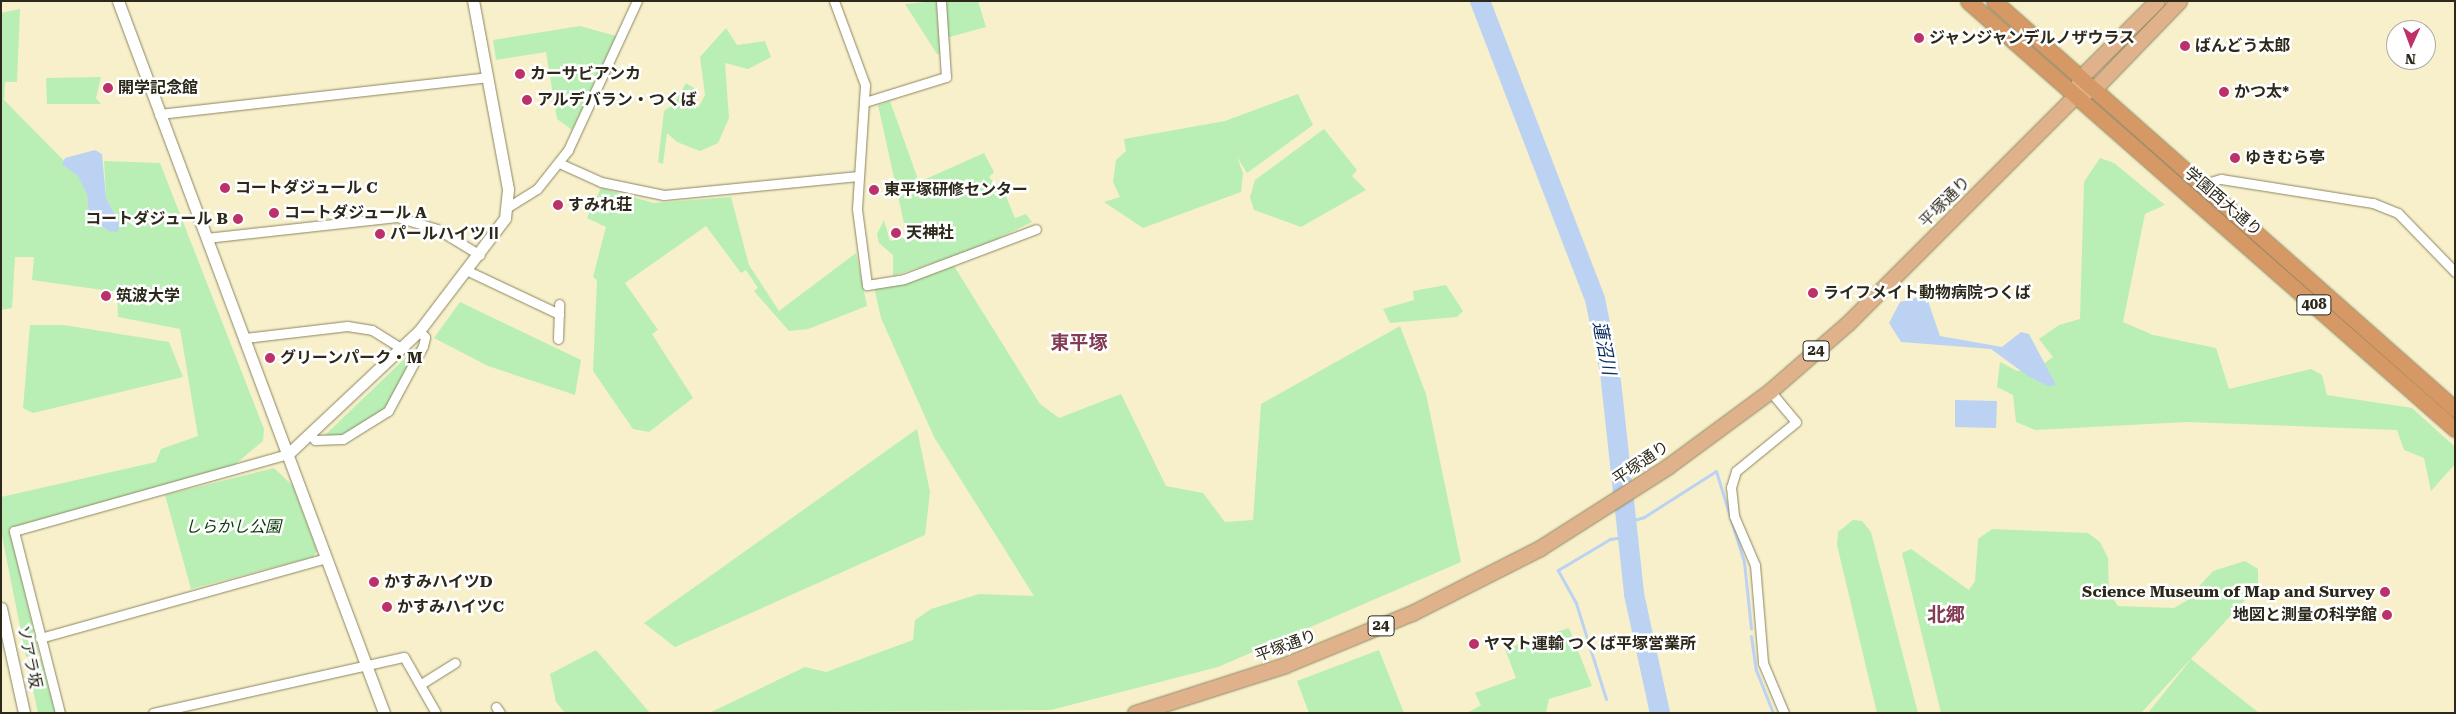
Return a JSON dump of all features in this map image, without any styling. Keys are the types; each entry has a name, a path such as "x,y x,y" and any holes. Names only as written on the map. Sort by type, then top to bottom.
{"highway":[{"name":"学園西大通り","path":"1968,1 2455,429"},
{"name":"学園西大通り","path":"1994,1 2095,88 2455,409"}],"main road":[{"name":"24","path":"2081,77 2157,1"},
{"name":"24","path":"2095,88 2179,1"},
{"name":"平塚通り","path":"2074,96 2081,77"},
{"name":"平塚通り","path":"1134,713 1285,665 1412,613 1540,548 1632,491 1770,391 1848,323 2074,96 2095,88"}],"street":[{"path":"118,1 384,713"},
{"path":"473,1 508,207"},
{"path":"60,713 14,531 288,454 419,330 480,255 508,207 523,201 559,163 637,1"},
{"path":"834,1 855,51 865,102 858,176 867,285 904,279 1036,229"},
{"path":"865,102 946,77 941,1"},
{"path":"159,114 487,77"},
{"path":"559,163 610,185 664,195 858,176"},
{"path":"2203,184 2221,179 2374,203 2398,214 2455,272"},
{"path":"206,238 397,217 437,228 480,255"},
{"path":"468,270 559,309 558,339"},
{"path":"245,338 347,326 372,330 401,348"},
{"path":"310,434 315,440 343,439 388,411 423,346 425,338 419,330"},
{"path":"1770,391 1796,422 1736,472 1730,487 1734,516 1755,565 1763,663 1784,713"},
{"path":"40,638 326,558"},
{"name":"ソアラ坂","path":"1,608 24,713"},
{"path":"153,713 404,657 436,713"},
{"path":"421,684 455,663"}],"green space":[{"path":"936,1 940,54 937,54 905,4"},
{"path":"947,1 978,1 986,27 946,38"},
{"path":"20,9 17,82 5,82 4,100 78,175 87,195 89,215 108,231 119,222 106,198 104,161 160,163 264,429 263,441 232,467 9,528 39,653 26,657 1,531 1,497 156,462 161,449 198,436 180,329 118,317 117,292 32,280 34,257 15,257 12,308 1,310 1,13"},
{"path":"580,26 616,36 572,130 557,119 546,52 496,60 493,40"},
{"path":"726,28 737,45 765,41 771,57 748,69 725,63 729,118 718,143 700,151 677,142 667,133 663,164 658,162 664,111 673,105 686,83 694,88 698,108 705,95 700,57"},
{"path":"101,77 96,98 101,104 47,104 46,78"},
{"path":"1298,94 1313,125 1247,173 1237,157 1243,173 1241,192 1143,228 1104,202 1120,197 1113,182 1116,160 1126,151 1124,139 1225,121"},
{"path":"890,101 919,182 984,153 994,172 989,177 1005,194 1015,218 1026,214 1032,222 976,249 893,276 893,255 879,243 877,234 884,220 890,241 907,237 878,105"},
{"path":"1324,129 1357,170 1352,176 1366,190 1301,227 1254,210 1250,197 1255,180"},
{"path":"2100,158 2114,163 2165,205 2145,214 2123,322 2153,335 2216,348 2229,389 2311,369 2322,375 2327,395 2412,408 2454,446 2455,464 2431,491 2424,458 2404,450 2397,430 2187,422 2035,430 2016,422 2013,395 1997,387 2000,362 2017,371 2037,369 2053,357 2039,339 2059,325 2080,319 2084,182"},
{"path":"601,188 654,203 731,197 749,265 779,311 856,253 867,306 808,329 789,331 754,291 758,288 746,270 741,273 706,226 625,283 658,330 652,334 693,398 649,432 633,429 593,371 597,280 593,277 606,227 587,218"},
{"path":"954,266 1040,404 1059,418 1121,394 1166,486 1203,493 1225,522 1253,520 1261,404 1400,326 1426,394 1461,562 1218,667 1051,710 709,713 805,667 826,672 913,640 915,620 931,609 979,594 1034,596 934,437 881,318 874,287 911,282"},
{"path":"1446,285 1463,311 1457,317 1390,323 1383,309 1414,300 1413,291"},
{"path":"460,302 581,360 575,395 488,366 434,338"},
{"path":"30,325 64,325 169,342 183,377 33,413 23,408"},
{"path":"421,343 388,408 342,436 322,438"},
{"path":"917,429 930,492 925,535 675,647 644,623"},
{"name":"しらかし公園","path":"274,468 293,486 317,551 313,557 191,589 165,495"},
{"path":"1853,520 1862,521 1871,532 1918,713 1877,713 1837,545 1838,532"},
{"path":"1992,529 2088,533 2100,542 2108,558 2109,593 2118,606 2174,608 2186,601 2213,571 2245,561 2258,569 2258,586 2141,713 1941,713 1902,553 1911,549 1969,590 1975,581 1978,539"},
{"path":"1569,628 1592,686 1549,699 1546,713 1467,713 1481,705 1475,693 1516,678 1505,649"},
{"path":"596,650 650,713 565,713 556,702 550,674"},
{"path":"1379,650 1404,713 1309,713 1297,681"},
{"path":"41,659 55,713 38,713 27,662"},
{"path":"2191,659 2259,713 2148,713"}],"water":[{"path":"95,150 102,154 106,198 119,222 118,232 108,231 89,215 87,195 78,176 62,164 65,158"},
{"path":"1926,295 1940,336 2002,347 2021,332 2029,334 2056,385 2048,386 2028,376 1991,349 1901,342 1889,323 1900,302"},
{"path":"1955,400 1997,401 1996,428 1955,427"}],"waterway":[{"name":"蓮沼川","path":"1480,1 1595,299 1610,372 1634,594 1660,713"},
{"path":"1627,522 1644,517 1716,471 1744,562 1751,629"},
{"path":"1606,699 1576,603 1558,570 1610,539 1628,536"},
{"path":"1751,636 1756,670 1773,713"}],"place":[{"name":"ジャンジャンデルノザウラス","path":"1919,38"},
{"name":"ばんどう太郎","path":"2185,46"},
{"name":"カーサビアンカ","path":"520,74"},
{"name":"開学記念館","path":"108,88"},
{"name":"かつ太*","path":"2224,92"},
{"name":"アルデバラン・つくば","path":"527,100"},
{"name":"ゆきむら亭","path":"2235,158"},
{"name":"コートダジュール C","path":"225,188"},
{"name":"東平塚研修センター","path":"874,190"},
{"name":"すみれ荘","path":"558,205"},
{"name":"コートダジュール A","path":"274,213"},
{"name":"コートダジュール B","path":"238,219"},
{"name":"天神社","path":"896,233"},
{"name":"パールハイツⅡ","path":"380,234"},
{"name":"ライフメイト動物病院つくば","path":"1813,293"},
{"name":"筑波大学","path":"106,296"},
{"name":"グリーンパーク・M","path":"270,358"},
{"name":"かすみハイツD","path":"374,582"},
{"name":"Science Museum of Map and Survey","path":"2385,592"},
{"name":"かすみハイツC","path":"387,607"},
{"name":"地図と測量の科学館","path":"2387,615"},
{"name":"ヤマト運輸 つくば平塚営業所","path":"1474,644"}],"district":[{"name":"東平塚","path":"1079,343"},
{"name":"北郷","path":"1946,615"}]}
